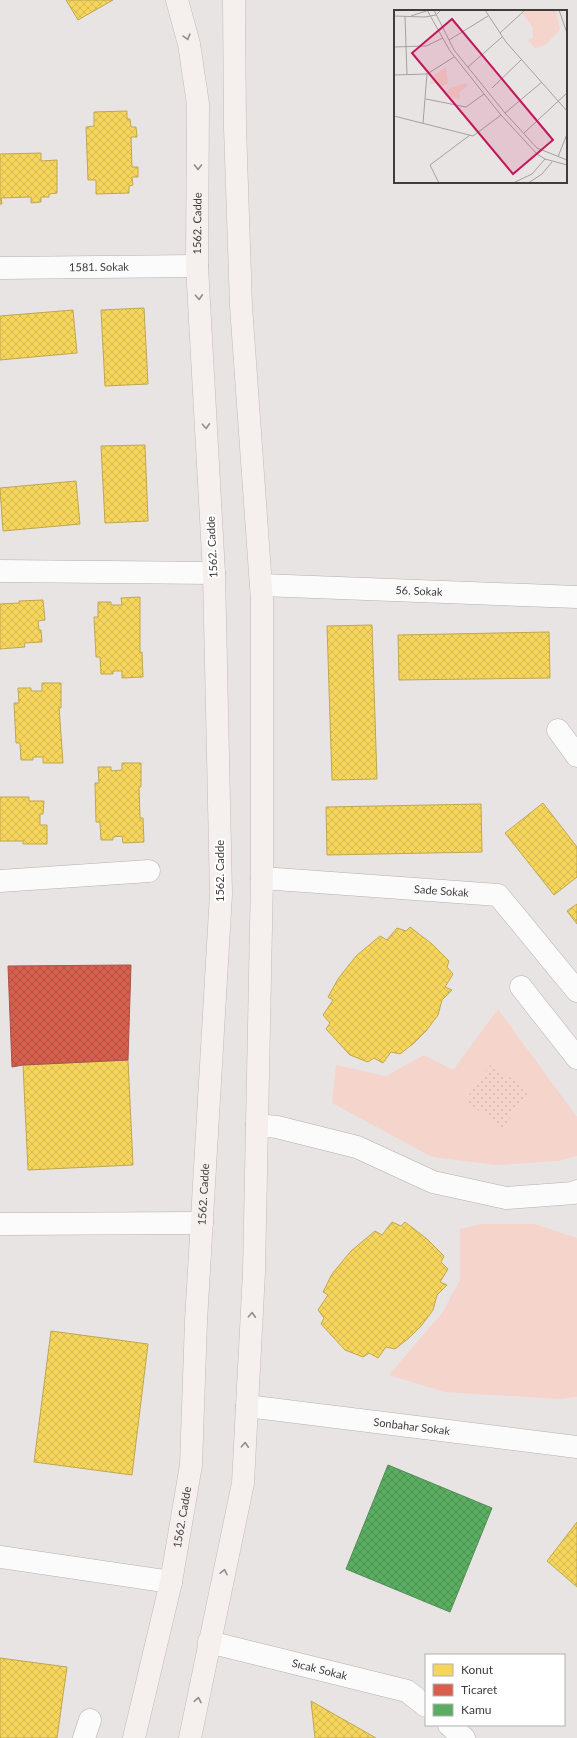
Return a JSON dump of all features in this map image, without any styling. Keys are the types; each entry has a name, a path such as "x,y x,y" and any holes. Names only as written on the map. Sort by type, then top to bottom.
{"main road":[{"name":"1562. Cadde","path":"134,1738 171,1582 191,1465 202,1223 221,894 214,573 197,266 198,104 189,44 177,0"},
{"path":"190,1738 243,1483 254,1272 262,878 261,585 240,306 235,127 234,0"}],"street":[{"name":"1581. Sokak","path":"0,268 197,266"},
{"path":"0,571 214,573"},
{"name":"56. Sokak","path":"261,585 577,597"},
{"path":"558,730 577,756"},
{"path":"0,881 149,871"},
{"name":"Sade Sokak","path":"262,878 498,895 577,991"},
{"path":"521,987 577,1058"},
{"path":"257,1125 277,1127 357,1147 433,1182 506,1198 574,1193 577,1191"},
{"path":"0,1224 202,1223"},
{"name":"Sonbahar Sokak","path":"247,1406 577,1447"},
{"path":"0,1557 171,1582"},
{"name":"Sıcak Sokak","path":"209,1642 407,1691 425,1705"},
{"path":"450,1726 464,1738"}],"shaded area":[{"path":"498,1009 577,1117 577,1156 559,1161 497,1165 432,1157 332,1103 336,1065 386,1076 424,1055 453,1070"},
{"path":"491,1064 529,1091 503,1128 465,1101"},
{"path":"481,1224 535,1224 577,1238 577,1397 560,1399 444,1392 389,1375 442,1313 460,1280 460,1229"}],"building: Konut":[{"path":"66,0 113,0 78,20"},
{"path":"127,111 127,119 130,119 131,127 136,127 137,137 131,137 132,167 138,167 138,177 132,177 133,185 129,186 129,193 96,194 96,180 88,180 86,127 94,126 94,112"},
{"path":"41,153 41,161 57,160 57,193 49,194 49,197 41,197 41,202 31,203 31,197 1,198 2,204 0,204 0,154"},
{"path":"144,308 148,384 105,386 101,310"},
{"path":"73,310 77,353 0,360 0,316"},
{"path":"145,445 148,521 105,523 101,446"},
{"path":"76,481 80,524 3,531 0,488"},
{"path":"140,597 140,653 142,652 143,677 122,678 122,671 113,671 113,674 101,674 100,657 96,657 94,617 98,617 98,602 111,602 111,605 122,605 121,598"},
{"path":"43,600 45,620 38,621 39,630 41,630 42,642 24,643 25,647 0,649 0,604 19,603 19,601"},
{"path":"372,625 377,779 332,780 327,626"},
{"path":"549,632 550,678 399,680 398,635"},
{"path":"42,683 61,683 61,708 59,707 63,763 43,763 43,757 33,757 33,760 21,760 20,743 16,743 14,703 19,703 18,688 31,688 31,691 42,691"},
{"path":"122,763 141,763 141,787 139,787 140,818 143,818 144,842 123,843 122,836 113,837 113,840 101,840 100,822 96,822 95,783 99,783 98,767 111,767 111,771 122,770"},
{"path":"0,797 29,797 29,801 44,801 43,814 40,814 40,825 47,825 47,844 23,844 23,841 0,841"},
{"path":"543,803 577,847 577,877 554,895 505,833"},
{"path":"481,804 482,852 327,855 326,807"},
{"path":"577,904 577,924 567,911"},
{"path":"410,927 432,944 449,961 447,967 453,974 445,987 452,990 442,1000 438,1015 426,1031 414,1043 400,1054 391,1052 383,1063 374,1058 368,1062 350,1055 326,1029 330,1023 323,1015 333,1000 328,997 338,979 356,956 380,936 387,940 397,928 406,931"},
{"path":"128,1060 133,1165 28,1170 23,1065"},
{"path":"392,1222 401,1226 405,1222 427,1239 444,1256 441,1262 448,1269 440,1282 447,1285 437,1295 433,1310 421,1326 409,1338 395,1349 386,1347 378,1358 369,1353 363,1357 345,1350 321,1324 324,1318 318,1310 328,1295 323,1292 332,1274 351,1251 375,1231 382,1235"},
{"path":"51,1331 148,1344 132,1475 34,1462"},
{"path":"577,1522 577,1587 547,1561"},
{"path":"0,1658 67,1667 57,1738 0,1738"},
{"path":"311,1701 376,1738 315,1738"}],"building: Ticaret":[{"path":"131,965 128,1060 23,1065 12,1067 8,966"}],"building: Kamu":[{"path":"388,1465 492,1508 450,1612 346,1569"}]}
